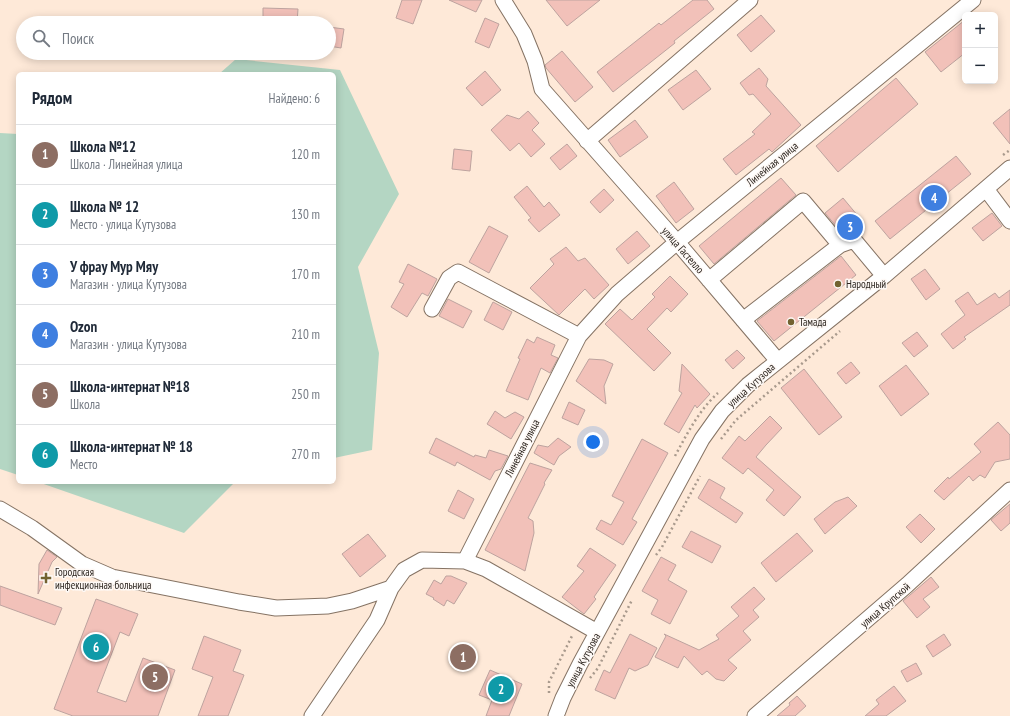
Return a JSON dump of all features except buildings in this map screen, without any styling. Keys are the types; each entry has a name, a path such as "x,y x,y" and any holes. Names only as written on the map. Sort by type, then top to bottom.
{"street":[{"name":"улица Гастелло","path":"503,0 524,34 535,61 542,89 677,242 778,361"},
{"path":"587,141 750,0"},
{"name":"Линейная улица","path":"465,561 579,336 617,294 677,242 973,0"},
{"name":"улица Кутузова","path":"556,716 563,698 597,632 702,439 722,411 748,385 884,276 1010,168"},
{"path":"986,189 1010,221"},
{"path":"709,280 803,201 840,245"},
{"path":"743,320 840,245 854,240 884,276"},
{"path":"432,309 449,278 458,272 579,336"},
{"name":"улица Крупской","path":"756,716 907,585 1010,490"},
{"path":"0,509 32,528 82,564 112,577 276,608 328,606 352,601 391,588"},
{"path":"312,716 377,620 391,588 404,570 422,560 465,561 486,570 597,632"},
{"path":"340,614 352,601"}],"path":[{"path":"718,443 736,420 843,329"},
{"path":"652,559 662,547 703,470"},
{"path":"589,679 598,668 636,594"}],"green space":[{"path":"235,60 340,70 399,194 358,267 379,353 372,450 336,458 336,72 221,72"},
{"path":"0,133 16,134 16,474 0,469"},
{"path":"44,484 233,484 184,533"}],"place":[{"name":"Ozon","path":"934,198"},
{"name":"У фрау Мур Мяу","path":"850,227"},
{"name":"Народный","path":"838,284"},
{"name":"Тамада","path":"791,322"},
{"name":"Городская инфекционная больница","path":"46,578"},
{"name":"Школа-интернат № 18","path":"96,647"},
{"name":"Школа №12","path":"463,657"},
{"name":"Школа-интернат №18","path":"155,677"},
{"name":"Школа № 12","path":"501,689"}]}
